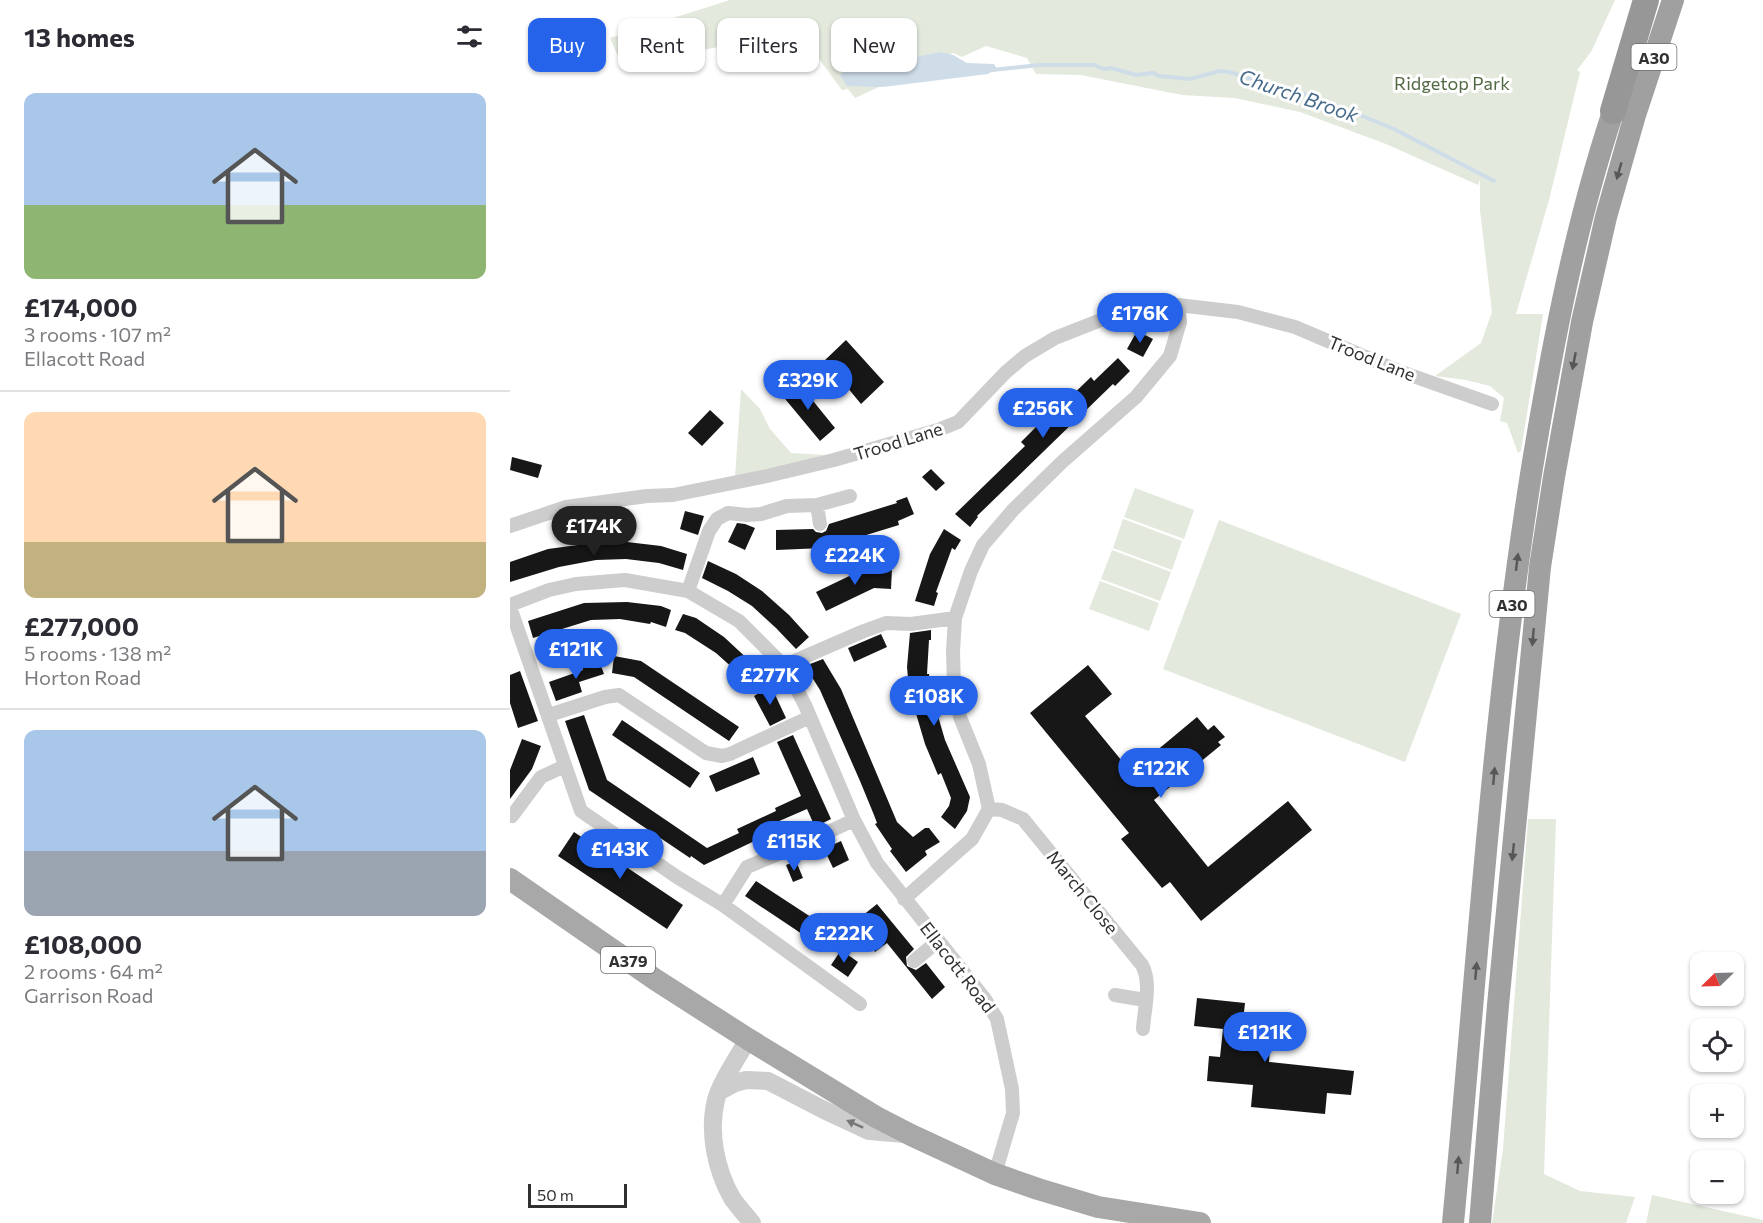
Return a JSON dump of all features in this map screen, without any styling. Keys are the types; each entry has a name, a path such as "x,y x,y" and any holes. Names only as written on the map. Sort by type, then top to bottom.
{"highway":[{"path":"1613,111 1646,0"},
{"name":"A30","path":"1453,1223 1497,733 1518,554 1553,340 1571,256 1613,111 1652,0"},
{"name":"A30","path":"1480,1223 1499,993 1539,578 1555,466 1582,321 1606,217 1635,115 1674,0"}],"main road":[{"name":"A379","path":"510,879 656,980 748,1039 876,1117 911,1135 995,1174 1038,1190 1098,1207 1200,1223"}],"street":[{"name":"Trood Lane","path":"510,526 566,507 673,495 767,476 834,460 938,430 958,422 1006,372 1025,356 1055,338 1106,318 1178,305 1238,312 1295,327 1396,370 1492,404"},
{"path":"904,899 972,839 989,809 979,764 960,717 954,686 955,618 970,571 983,545 1013,510 1062,462 1136,397 1170,356 1180,322 1178,305"},
{"path":"688,591 709,531 717,519 728,513 761,514 788,506 817,505 850,496"},
{"path":"817,505 820,524"},
{"name":"Ellacott Road","path":"510,606 549,590 576,584 598,581 645,583 688,591 739,621 766,646 783,666 810,717 854,820 877,863 985,999 997,1019 1012,1089 1013,1113 995,1174"},
{"path":"510,606 581,811 677,877 723,905 860,1004"},
{"path":"783,666 864,631 886,624 911,624 955,618"},
{"path":"549,716 605,697 619,695 706,753 722,756 810,717"},
{"path":"510,815 512,816 541,777 565,766"},
{"name":"March Close","path":"989,809 1012,813 1023,819 1142,965 1148,987 1144,1000 1143,1029"},
{"path":"723,905 747,867 810,842 854,820"},
{"path":"914,961 939,941"},
{"path":"1115,995 1144,1000"},
{"path":"748,1039 716,1099 713,1126 714,1146 719,1166 732,1198 752,1223"},
{"path":"720,1091 746,1080 768,1081 869,1131 911,1135"}],"green space":[{"name":"Ridgetop Park","path":"730,0 1615,0 1591,52 1577,70 1580,72 1549,200 1516,314 1543,314 1521,451 1518,453 1507,423 1500,421 1504,398 1490,386 1435,376 1481,343 1492,312 1480,210 1480,180 1478,185 1386,144 1300,112 1235,98 1182,95 1081,75 1036,74 1027,58 986,46 962,57 953,53 917,70 917,18 831,18 831,72 912,72 855,98 848,89 842,90 819,59 819,18 717,18 717,47 705,50 705,18 673,18"},
{"name":"Ridgetop Park","path":"618,35 618,56 610,38"},
{"path":"741,389 760,409 770,429 791,453 826,455 735,477"},
{"path":"1135,488 1194,510 1184,539 1124,517"},
{"path":"1123,519 1182,541 1172,570 1113,548"},
{"path":"1219,520 1461,614 1405,762 1163,669"},
{"path":"1112,550 1171,572 1160,601 1101,579"},
{"path":"1100,581 1159,603 1149,631 1089,609"},
{"path":"1528,819 1556,819 1544,1174 1580,1191 1635,1197 1626,1223 1492,1223 1503,1149"},
{"path":"1652,1195 1763,1220 1763,1223 1646,1223"}],"shaded area":[{"path":"940,52 953,55 967,63 994,64 997,69 988,74 883,87 847,86 840,75 844,72 917,72 917,57"}],"building":[{"path":"1137,331 1153,339 1143,357 1127,349"},
{"path":"846,340 884,382 861,404 847,387 842,391 832,379 836,375 824,361"},
{"path":"1118,358 1130,371 1115,386 1113,384 977,516 970,527 955,514 1025,446 1021,442 1038,425 1039,427 1091,377 1094,381"},
{"path":"797,381 835,428 820,441 781,394"},
{"path":"710,410 724,423 702,446 688,433"},
{"path":"512,457 542,465 538,478 510,470"},
{"path":"931,469 945,483 936,491 922,477"},
{"path":"907,497 914,514 898,521 899,525 824,548 776,550 776,530 813,529 822,533 826,531 829,524 897,503 896,501"},
{"path":"685,511 704,516 698,535 680,529"},
{"path":"737,523 755,528 745,550 728,542"},
{"path":"944,529 961,540 955,550 952,548 936,592 938,593 934,606 915,601 930,554"},
{"path":"627,542 661,546 687,554 683,570 659,563 626,559 596,560 559,567 510,582 510,562 548,549"},
{"path":"708,561 736,574 762,591 809,637 796,649 752,606 702,578"},
{"path":"868,567 892,568 891,589 874,588 826,611 816,592"},
{"path":"627,602 661,606 671,610 666,627 651,622 650,624 620,619 591,620 533,638 528,621 584,603"},
{"path":"683,614 696,618 724,637 752,663 764,678 750,690 736,671 716,653 685,633 675,630"},
{"path":"931,630 927,674 929,674 931,692 945,740 970,797 967,811 955,829 941,817 949,806 951,798 941,773 938,775 925,744 912,700 910,700 907,667 910,633"},
{"path":"881,634 887,647 854,662 848,648"},
{"path":"614,656 641,661 739,727 729,741 634,677 612,673"},
{"path":"598,658 604,674 579,682 582,692 556,701 549,682 583,670 581,664"},
{"path":"823,659 841,689 897,822 913,837 925,828 929,828 940,842 925,851 927,855 906,872 890,851 892,849 875,824 877,823 874,815 820,690 805,666"},
{"path":"1088,665 1112,694 1085,716 1131,772 1197,717 1208,730 1214,725 1225,737 1218,742 1221,745 1154,800 1208,867 1288,801 1312,830 1201,921 1170,882 1162,888 1121,839 1129,833 1030,713"},
{"path":"520,671 538,721 518,728 510,703 510,675"},
{"path":"771,686 786,718 770,726 754,696"},
{"path":"584,715 607,780 707,848 739,833 737,829 776,811 775,808 801,796 777,742 793,735 831,819 815,827 807,809 777,822 780,829 704,865 589,790 565,721"},
{"path":"622,720 700,773 690,788 612,735"},
{"path":"522,739 541,746 532,769 510,799 510,770"},
{"path":"753,757 760,774 716,792 709,776"},
{"path":"574,832 683,905 667,929 558,856"},
{"path":"841,841 849,860 833,868 824,849"},
{"path":"796,861 803,878 793,882 786,865"},
{"path":"756,881 840,936 829,952 745,896"},
{"path":"877,904 914,949 906,957 907,966 916,970 926,963 945,987 932,999 887,943 875,952 868,942 877,935 862,916"},
{"path":"841,950 858,962 848,977 831,965"},
{"path":"1197,998 1245,1003 1243,1021 1272,1024 1269,1062 1354,1071 1351,1095 1327,1093 1325,1114 1251,1107 1253,1085 1207,1081 1209,1056 1220,1057 1223,1029 1194,1026"}],"waterway":[{"name":"Church Brook","path":"992,70 1039,65 1094,65 1136,75 1153,73 1159,76 1190,79 1220,71 1229,72 1284,89 1295,89 1394,129 1494,181"}]}
